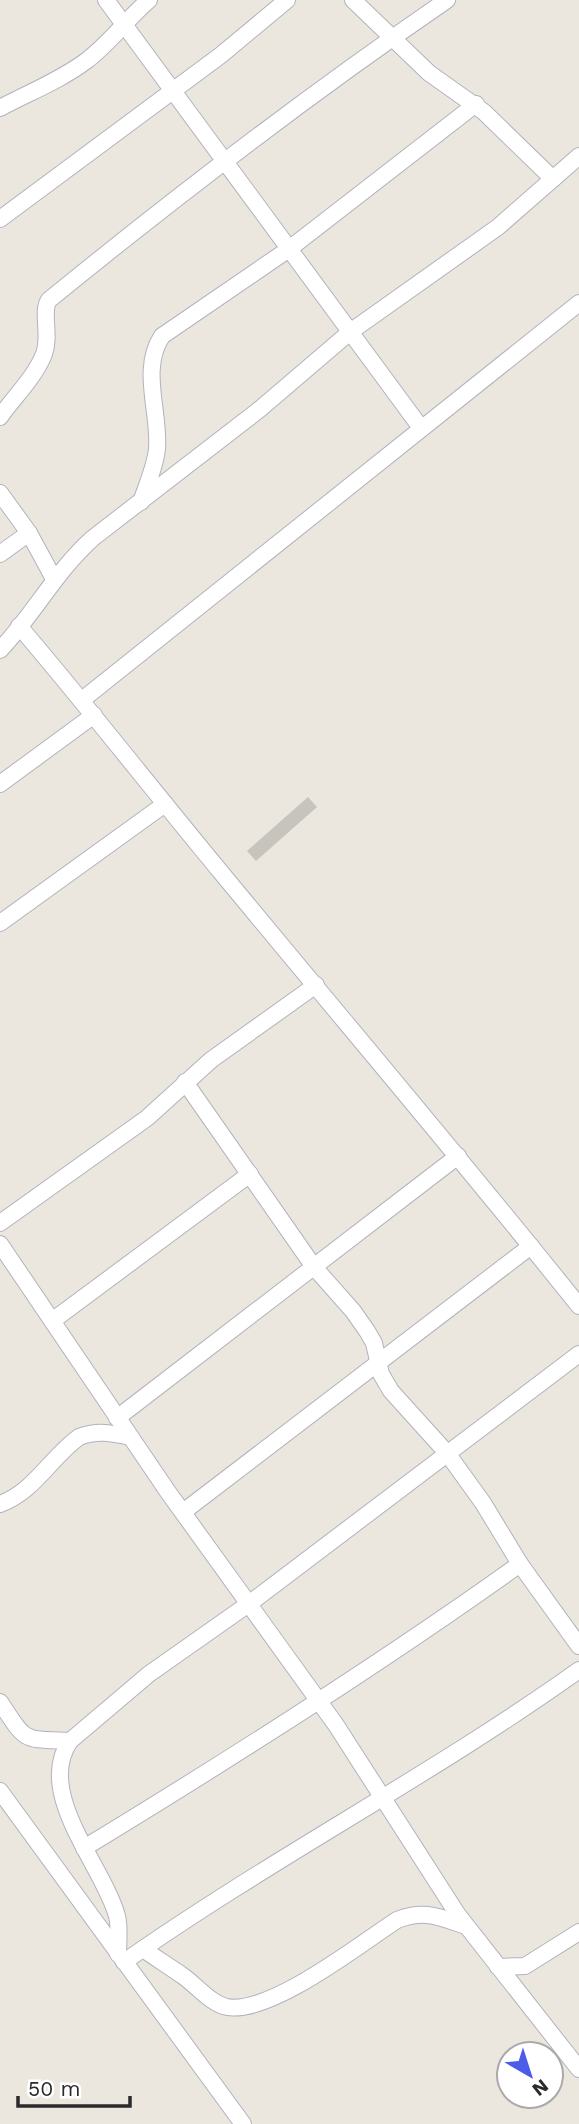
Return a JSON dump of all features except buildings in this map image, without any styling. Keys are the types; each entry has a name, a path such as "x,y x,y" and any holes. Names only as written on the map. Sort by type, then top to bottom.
{"street":[{"path":"106,0 421,428"},
{"path":"0,108 85,62 149,0"},
{"path":"0,219 173,92 287,0"},
{"path":"353,0 429,73 475,104 553,179"},
{"path":"0,417 43,356 48,339 45,308 49,300 123,238 225,161 447,0"},
{"path":"141,502 157,451 151,363 155,346 162,336 289,249 475,104"},
{"path":"0,650 77,552 260,409 350,332 498,228 579,156"},
{"path":"82,700 579,303"},
{"path":"0,493 29,533 54,579"},
{"path":"0,554 29,533"},
{"path":"19,626 579,1306"},
{"path":"0,785 94,715"},
{"path":"0,923 165,804"},
{"path":"0,1223 147,1118 211,1060 316,985"},
{"path":"185,1082 314,1267 354,1311 374,1343 381,1374 391,1391 447,1453 483,1503 520,1564 579,1646"},
{"path":"117,1418 458,1156"},
{"path":"52,1321 250,1174"},
{"path":"0,1244 130,1437 318,1700 466,1926 579,2069"},
{"path":"183,1513 531,1246"},
{"path":"121,1958 117,1915 62,1795 60,1768 64,1749 70,1741 149,1674 250,1603 579,1354"},
{"path":"0,1504 30,1486 79,1437 102,1432 130,1437"},
{"path":"85,1848 449,1615 520,1564"},
{"path":"121,1958 143,1949 227,1892 384,1798 579,1670"},
{"path":"0,1702 18,1730 29,1738 70,1741"},
{"path":"0,1791 243,2124"},
{"path":"143,1949 214,2001 225,2007 245,2007 263,2002 297,1986 397,1920 411,1914 423,1913 466,1926"},
{"path":"498,1967 525,1966 579,1932"}]}
